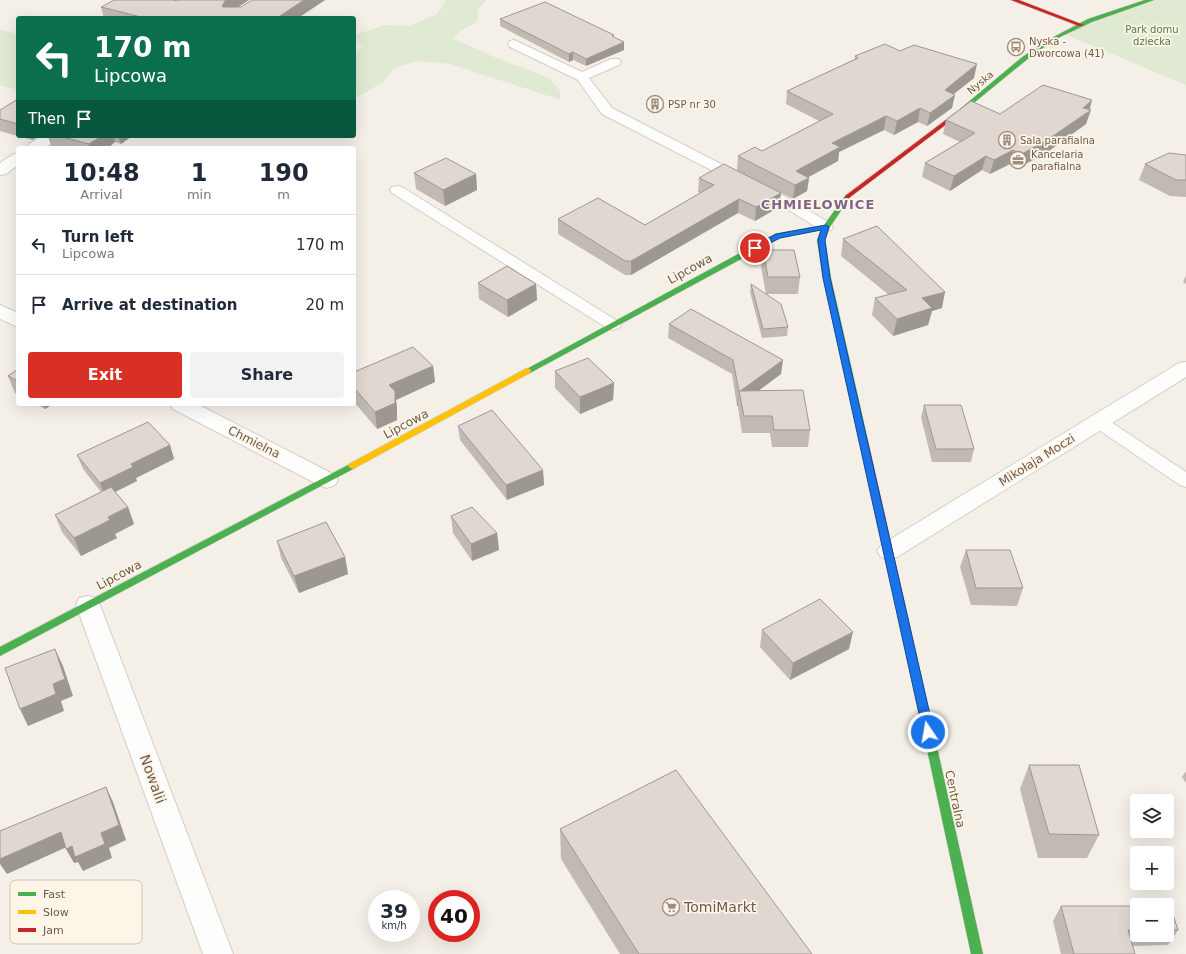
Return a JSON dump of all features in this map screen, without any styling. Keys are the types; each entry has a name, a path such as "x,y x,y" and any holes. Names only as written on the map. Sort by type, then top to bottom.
{"street":[{"path":"1014,0 1081,25"},
{"name":"Nyska","path":"826,227 844,200 860,186 983,94 1034,51 1055,38 1081,25 1119,9 1151,0"},
{"path":"37,146 49,138"},
{"path":"0,170 16,159"},
{"name":"Lipcowa","path":"0,652 327,480 778,236 826,227"},
{"name":"Centralna","path":"826,227 821,240 827,278 889,551 977,954"},
{"path":"0,312 16,320"},
{"name":"Mikołaja Moczi","path":"889,551 1186,368"},
{"name":"Chmielna","path":"184,406 327,480"},
{"name":"Nowalii","path":"88,605 218,954"}],"lane":[{"path":"514,44 582,77 607,111 785,203 826,227"},
{"path":"582,77 614,62"},
{"path":"397,190 613,325"},
{"path":"1099,422 1186,481"}],"green space":[{"path":"446,0 486,0 478,10 477,22 460,31 453,38 494,57 549,78 560,91 561,100 450,64 417,61 394,68 383,82 358,97 356,95 356,54 362,46 356,38 356,34 385,25 409,26 437,14"},
{"name":"Park domu dziecka","path":"1151,0 1186,0 1186,85 1064,34"},
{"path":"0,30 16,34 16,89 0,85"}],"building":[{"path":"114,0 227,0 222,6 223,7 241,7 252,0 304,0 280,16 137,16 101,7"},
{"path":"545,2 614,35 612,36 624,42 586,59 573,52 569,54 500,19"},
{"path":"885,44 900,51 914,45 977,64 945,90 955,95 930,113 920,108 897,121 886,116 832,143 840,147 796,171 809,178 795,185 738,156 755,147 762,151 833,114 787,91 858,58 855,56"},
{"path":"1043,85 1092,100 1083,108 1091,110 1050,138 1022,154 1013,150 994,160 986,156 954,176 925,163 975,133 946,120 971,101 1000,114"},
{"path":"16,100 16,123 0,119 0,110"},
{"path":"66,138 99,138 89,144"},
{"path":"1169,153 1186,155 1186,180 1176,180 1145,164"},
{"path":"446,158 476,174 443,190 414,173"},
{"path":"724,164 781,193 756,207 739,199 631,261 625,261 558,219 598,198 645,225 714,185 699,178"},
{"path":"877,226 945,292 922,298 932,308 897,319 875,298 907,290 843,239"},
{"path":"763,250 794,250 800,277 768,277"},
{"path":"507,266 536,284 507,300 478,283"},
{"path":"751,284 781,304 788,327 763,329"},
{"path":"691,309 783,360 739,392 733,360 669,324"},
{"path":"413,347 433,366 389,385 395,391 395,403 375,412 356,390 356,371"},
{"path":"588,358 614,383 580,397 555,371"},
{"path":"16,370 16,380 8,376"},
{"path":"803,390 810,430 774,430 772,416 744,416 739,391"},
{"path":"924,405 961,405 974,449 936,449"},
{"path":"492,410 543,470 506,485 458,426"},
{"path":"148,422 170,445 131,464 133,467 100,483 77,455"},
{"path":"111,487 128,507 108,517 110,520 74,538 55,515"},
{"path":"472,507 497,533 471,544 451,516"},
{"path":"326,522 345,557 294,576 277,541"},
{"path":"966,550 1010,550 1023,588 976,588"},
{"path":"820,599 853,632 793,663 762,630"},
{"path":"55,649 65,679 53,684 56,694 20,709 5,668"},
{"path":"1029,765 1079,765 1099,835 1049,834"},
{"name":"TomiMarkt","path":"676,770 812,954 639,954 560,829"},
{"path":"106,787 119,825 101,833 105,844 75,857 72,846 66,849 61,832 0,859 0,831"},
{"path":"1061,906 1130,906 1130,930 1128,930 1130,942 1132,942 1135,954 1074,954"},
{"path":"1174,918 1178,930 1174,930"}],"traffic: fast":[{"path":"957,114 1033,52 1060,34 1105,14 1151,0"},
{"path":"847,197 826,227 821,240 827,278 864,441"},
{"path":"527,371 778,236 826,227"},
{"path":"0,652 352,466"},
{"path":"916,675 977,954"}],"traffic: slow":[{"path":"352,466 527,371"}],"traffic: jam":[{"path":"1014,0 1081,25"},
{"path":"847,197 957,114"},
{"path":"864,441 916,675"}],"place":[{"name":"Nyska - Dworcowa (41)","path":"1016,47"},
{"name":"PSP nr 30","path":"655,104"},
{"name":"Sala parafialna","path":"1007,140"},
{"name":"Kancelaria parafialna","path":"1018,160"},
{"name":"TomiMarkt","path":"671,907"}],"district":[{"name":"CHMIELOWICE","path":"818,204"}],"route":[{"path":"755,248 778,236 826,227 821,240 827,278 889,551 928,732"}]}
